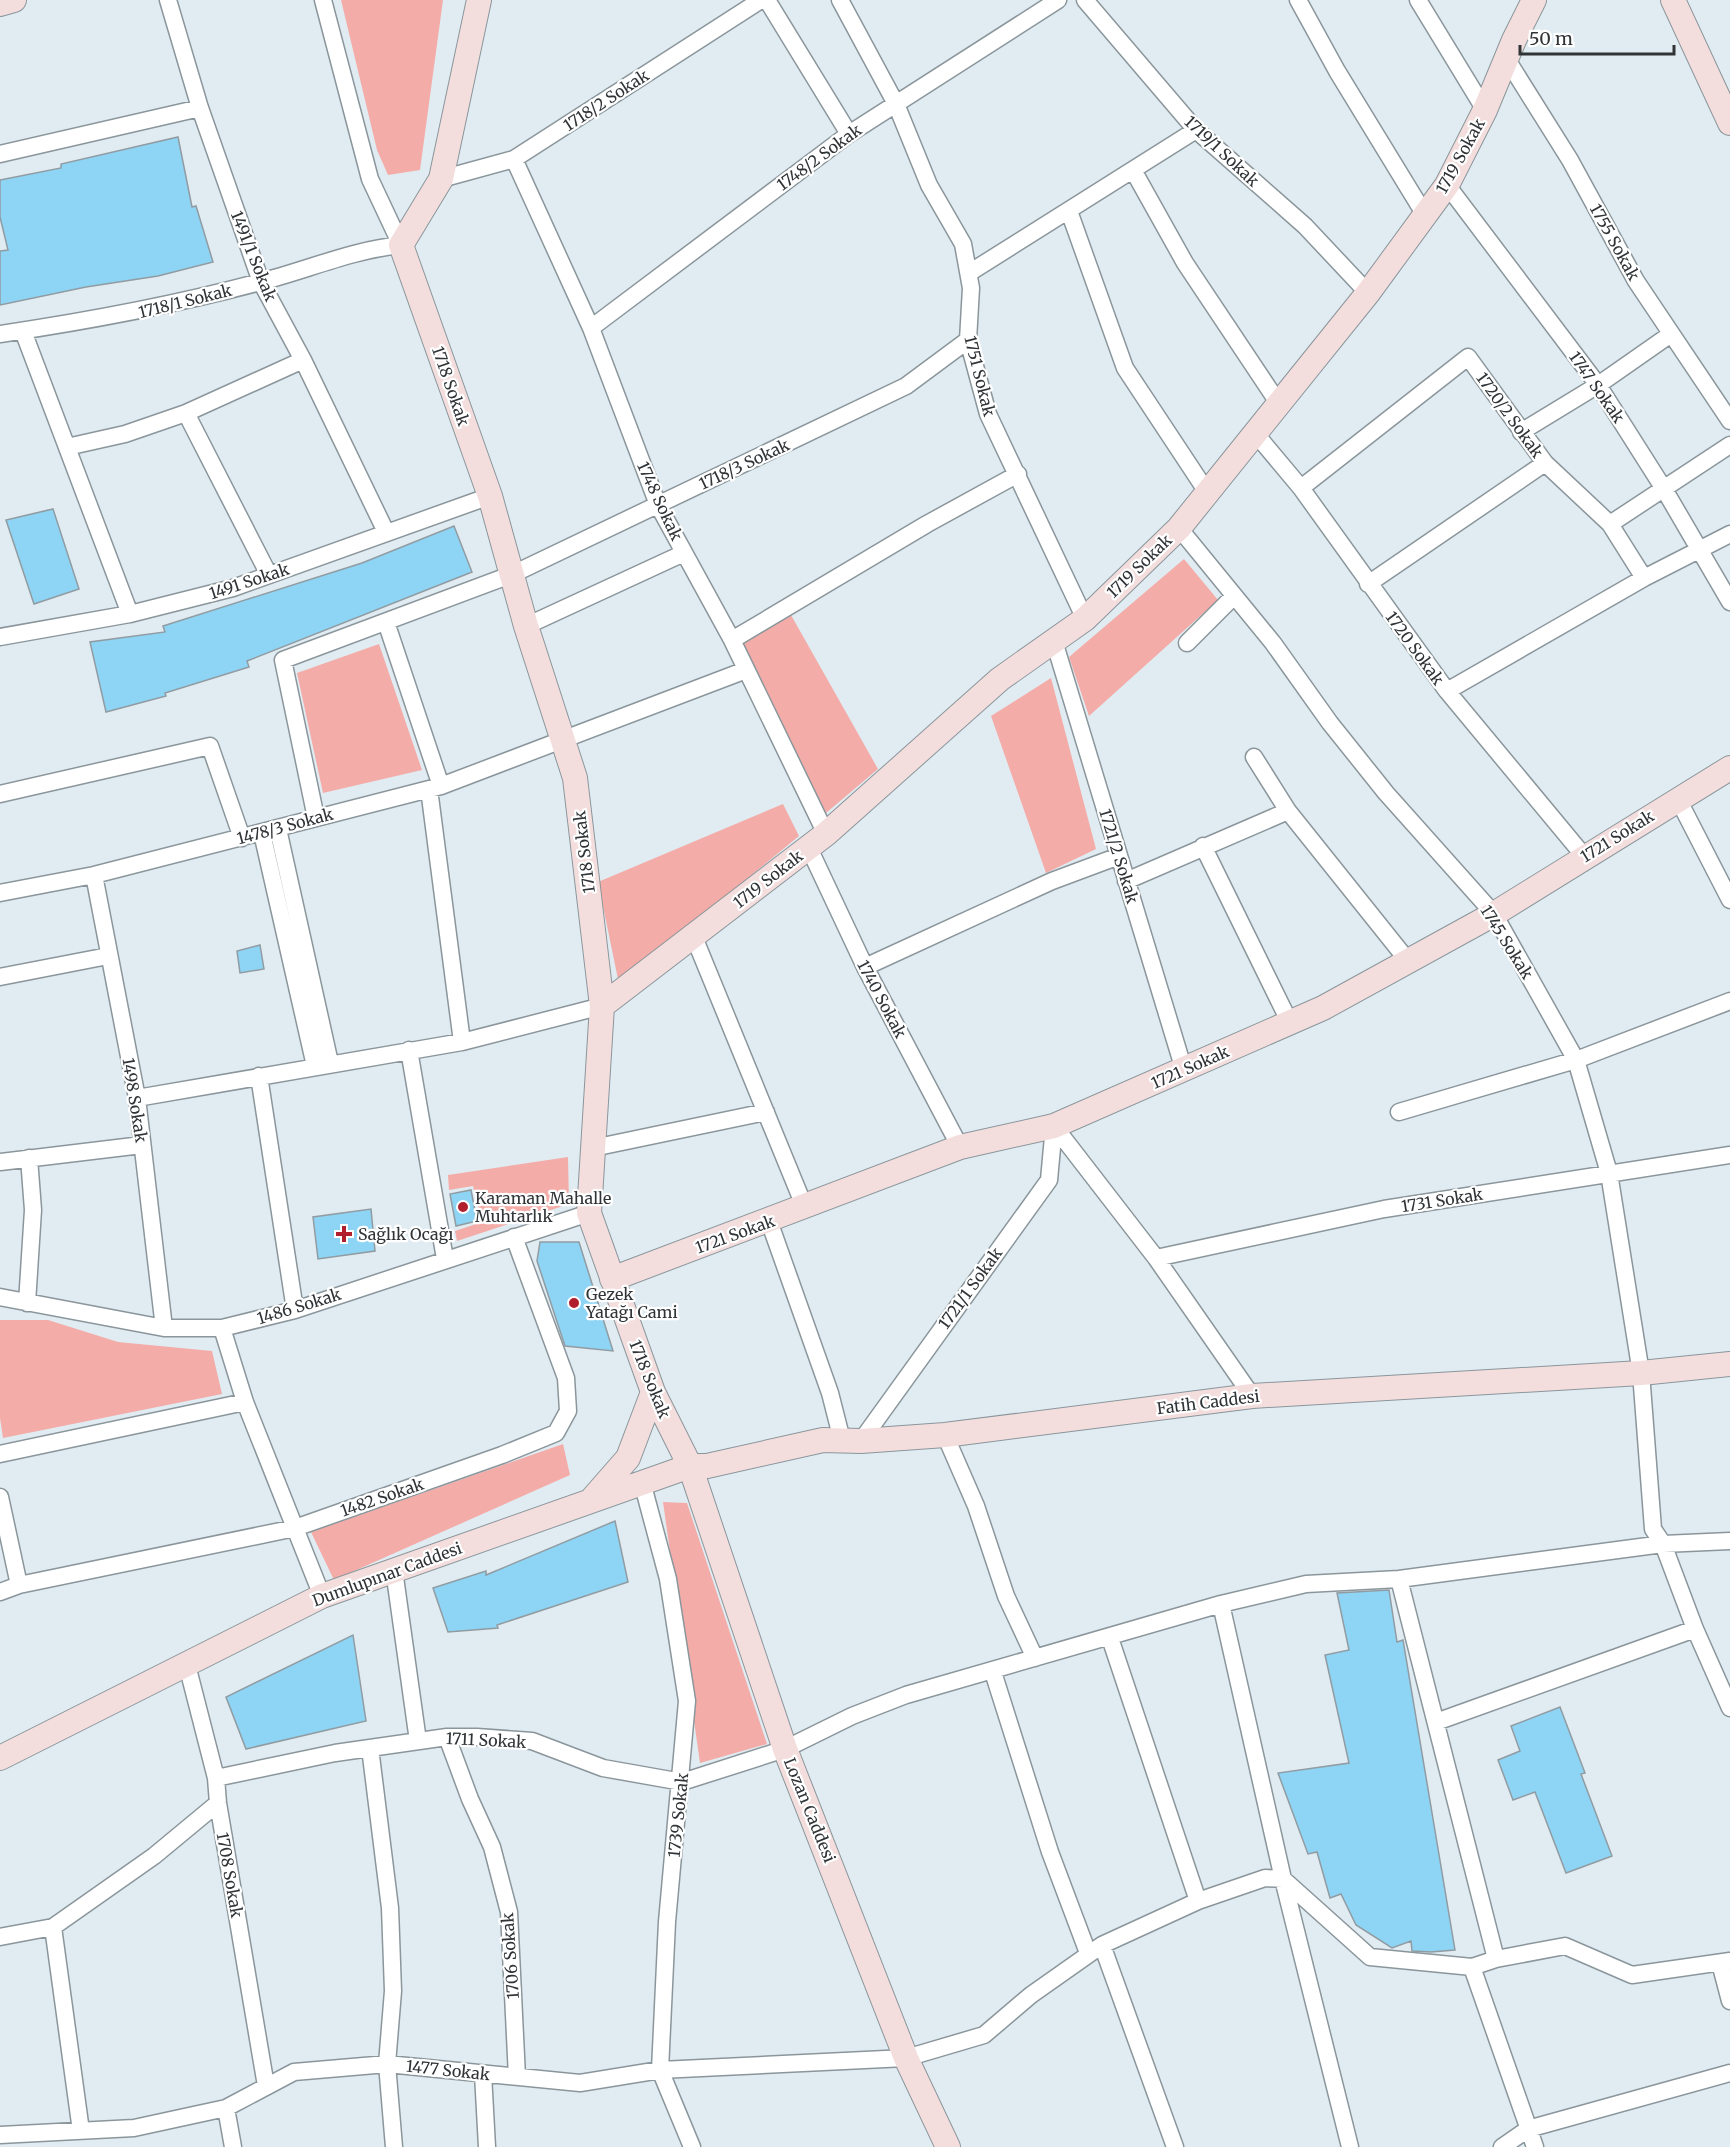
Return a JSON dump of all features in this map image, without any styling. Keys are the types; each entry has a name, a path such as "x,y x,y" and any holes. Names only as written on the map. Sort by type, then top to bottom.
{"street":[{"path":"0,4 14,0"},
{"name":"1491/1 Sokak","path":"168,0 200,108 261,282 303,360 386,532"},
{"name":"1718 Sokak","path":"323,0 370,178 401,245 490,496 526,626 575,778 602,1006 589,1213 654,1392 690,1466"},
{"path":"401,245 441,179 479,0"},
{"name":"1718/2 Sokak","path":"441,179 514,159 761,0"},
{"path":"767,0 849,134"},
{"name":"1751 Sokak","path":"840,0 896,104 929,185 963,244 971,288 968,339 988,414 1085,619"},
{"name":"1748/2 Sokak","path":"591,328 849,134 1058,0"},
{"name":"1719/1 Sokak","path":"1085,0 1196,130 1305,226 1368,293"},
{"path":"1298,0 1337,71 1425,215"},
{"path":"1418,0 1485,110"},
{"name":"1719 Sokak","path":"602,1006 817,841 1000,680 1085,619 1179,528 1368,293 1447,184 1485,110 1506,58 1534,0"},
{"path":"1673,0 1730,123"},
{"name":"1755 Sokak","path":"1506,58 1570,160 1636,281 1730,421"},
{"path":"0,154 200,108"},
{"path":"969,273 1196,130"},
{"name":"1748 Sokak","path":"514,159 591,328 658,505 732,640 817,841"},
{"path":"1133,170 1185,263 1280,404"},
{"name":"1747 Sokak","path":"1447,184 1598,385 1664,489 1730,602"},
{"path":"1069,210 1125,368 1207,492"},
{"name":"1718/1 Sokak","path":"0,334 124,315 261,282 370,248 401,245"},
{"path":"23,331 130,614"},
{"path":"1521,432 1598,385 1671,334"},
{"name":"1718/3 Sokak","path":"316,818 283,660 513,574 906,386 968,339"},
{"name":"1720/2 Sokak","path":"1301,488 1468,357 1545,463 1610,524 1644,578"},
{"path":"68,447 125,434 186,413 303,360"},
{"path":"186,413 269,575"},
{"name":"1720 Sokak","path":"1255,434 1301,488 1447,691 1584,856"},
{"path":"1610,524 1730,445"},
{"path":"1368,584 1545,463"},
{"path":"732,640 927,524 1018,474"},
{"name":"1491 Sokak","path":"0,637 130,614 233,588 490,496"},
{"name":"1745 Sokak","path":"1179,528 1386,793 1494,914 1576,1060 1609,1173 1641,1373 1653,1529 1663,1544 1695,1629 1730,1708"},
{"path":"1447,691 1644,578 1730,534"},
{"path":"526,626 684,553"},
{"path":"1187,643 1234,596"},
{"path":"386,622 435,787 462,1042"},
{"name":"1721/2 Sokak","path":"1054,641 1184,1070"},
{"name":"1478/3 Sokak","path":"0,893 94,875 435,787 564,741 746,670"},
{"path":"0,794 210,746 242,838"},
{"path":"1254,757 1288,811 1408,961"},
{"name":"1721 Sokak","path":"612,1279 805,1208 960,1147 1054,1126 1323,1008 1494,914 1584,856 1730,768"},
{"path":"1678,799 1730,900"},
{"path":"1126,881 1288,811"},
{"path":"270,831 322,1065"},
{"name":"1740 Sokak","path":"817,841 865,967 960,1147"},
{"path":"1203,846 1290,1023"},
{"path":"865,967 1052,881 1119,856"},
{"name":"1498 Sokak","path":"94,875 137,1098 164,1328"},
{"path":"694,937 805,1208"},
{"path":"0,977 108,956"},
{"path":"1399,1113 1576,1060 1730,1000"},
{"path":"137,1098 462,1042 602,1006"},
{"path":"409,1050 445,1259"},
{"path":"259,1076 295,1310"},
{"path":"593,1148 766,1112"},
{"path":"1054,1126 1156,1258 1252,1396"},
{"name":"1721/1 Sokak","path":"851,1440 1049,1180 1054,1126"},
{"path":"0,1161 142,1145"},
{"name":"1731 Sokak","path":"1156,1258 1384,1209 1730,1155"},
{"path":"27,1303 33,1210 29,1158"},
{"name":"1486 Sokak","path":"0,1297 164,1328 222,1328 295,1310 589,1213"},
{"path":"769,1221 830,1393 851,1440"},
{"name":"1482 Sokak","path":"0,1592 19,1584 295,1528 502,1455 556,1433 568,1411 566,1378 514,1237"},
{"path":"222,1328 245,1402 322,1596"},
{"name":"Fatih Caddesi","path":"690,1466 707,1466 823,1440 945,1435 1252,1396 1641,1373 1730,1364"},
{"path":"591,1500 628,1458 654,1392"},
{"path":"0,1454 245,1402"},
{"path":"945,1435 976,1506 1005,1596 1035,1658"},
{"name":"Dumlupınar Caddesi","path":"0,1758 322,1596 690,1466"},
{"name":"Lozan Caddesi","path":"690,1466 785,1749 906,2058 948,2147"},
{"name":"1739 Sokak","path":"642,1482 668,1579 687,1701 682,1782 667,1922 660,2070 692,2147"},
{"path":"0,1497 19,1584"},
{"name":"1711 Sokak","path":"216,1778 370,1748 447,1737 532,1741 603,1768 682,1782 785,1749 852,1716 906,1695 993,1672 1221,1604 1306,1584 1400,1579 1663,1544 1730,1541"},
{"path":"394,1570 418,1741"},
{"path":"1400,1579 1496,1959"},
{"path":"1221,1604 1283,1879 1350,2147"},
{"path":"1436,1722 1695,1629"},
{"path":"1110,1638 1198,1901"},
{"name":"1708 Sokak","path":"187,1665 216,1778 218,1803 266,2086"},
{"path":"993,1672 1050,1852 1095,1949 1175,2147"},
{"name":"1706 Sokak","path":"447,1737 470,1799 492,1847 509,1912 517,2077"},
{"path":"370,1748 390,1908 393,1991 387,2064 394,2147"},
{"path":"0,1937 53,1927 154,1856 218,1803"},
{"name":"1477 Sokak","path":"0,2137 135,2128 226,2108 294,2072 387,2064 580,2083 660,2070 906,2058 984,2035 1095,1949 1198,1901 1265,1878 1283,1879"},
{"path":"1283,1879 1370,1957 1472,1967 1496,1959 1565,1946 1632,1975 1725,1962 1730,2001"},
{"path":"53,1927 81,2131"},
{"path":"1472,1967 1535,2147"},
{"path":"1502,2147 1528,2129 1730,2073"},
{"path":"483,2074 487,2147"},
{"path":"226,2108 233,2147"},
{"path":"0,2137 2,2147"}],"shaded area":[{"path":"341,0 443,0 420,170 388,175 377,150"},
{"path":"1184,559 1218,600 1089,716 1069,657"},
{"path":"787,608 878,769 826,813 743,643"},
{"path":"379,644 422,770 323,793 297,673"},
{"path":"1051,678 1096,849 1046,873 991,716"},
{"path":"783,804 799,836 619,984 598,882"},
{"path":"568,1157 569,1204 457,1241 455,1231 482,1222 473,1186 449,1190 448,1175"},
{"path":"0,1320 48,1320 118,1342 212,1351 222,1394 3,1438 0,1418"},
{"path":"563,1444 570,1475 334,1580 311,1532"},
{"path":"663,1502 687,1503 767,1744 700,1763"}],"building":[{"path":"178,137 192,207 196,206 213,262 158,276 86,287 0,305 0,251 8,250 0,217 0,180 61,168 61,164"},
{"path":"53,509 79,589 34,604 6,520"},
{"path":"454,526 472,572 247,661 249,667 165,693 166,696 106,712 90,642 165,632 163,626 362,563"},
{"path":"260,945 264,969 240,973 237,951"},
{"name":"Karaman Mahalle Muhtarlık","path":"471,1190 477,1221 456,1226 450,1194"},
{"name":"Sağlık Ocağı","path":"371,1209 375,1251 318,1259 313,1217"},
{"name":"Gezek Yatağı Cami","path":"540,1242 579,1242 613,1351 565,1346 537,1261"},
{"path":"615,1521 628,1582 497,1625 498,1628 448,1632 433,1588 486,1571 486,1575"},
{"path":"1389,1590 1397,1642 1403,1640 1455,1950 1412,1951 1411,1941 1392,1948 1356,1925 1341,1894 1330,1898 1317,1852 1308,1854 1278,1773 1349,1763 1325,1655 1349,1650 1337,1593"},
{"path":"353,1635 366,1721 246,1749 226,1697"},
{"path":"1560,1707 1585,1773 1581,1774 1612,1856 1566,1873 1535,1792 1513,1800 1498,1760 1520,1751 1511,1726"}],"place":[{"name":"Karaman Mahalle Muhtarlık","path":"463,1207"},
{"name":"Sağlık Ocağı","path":"344,1234"},
{"name":"Gezek Yatağı Cami","path":"574,1303"}]}
